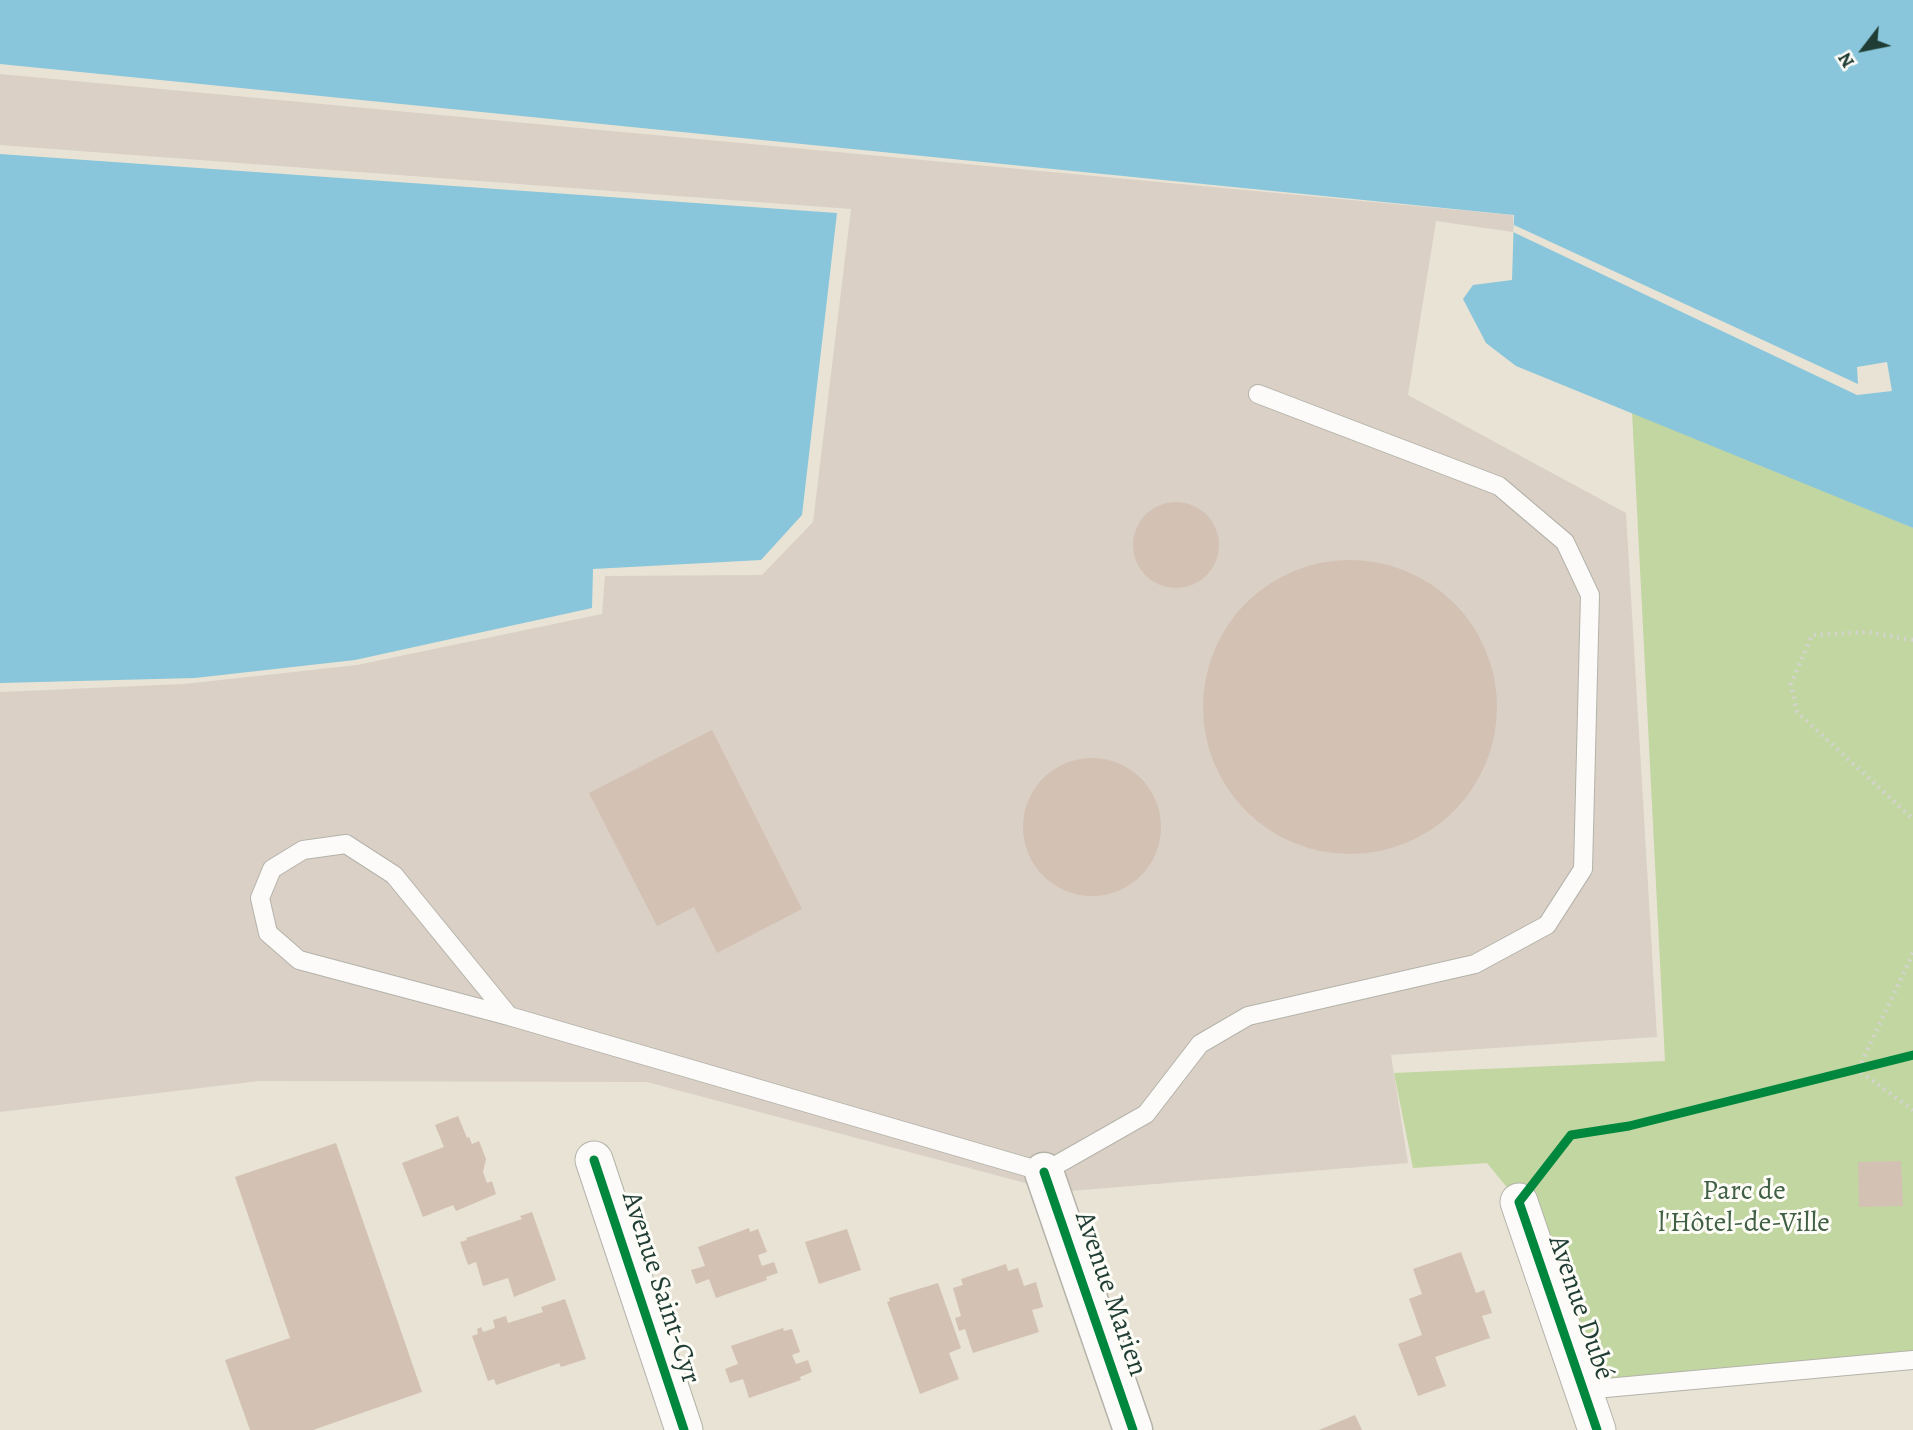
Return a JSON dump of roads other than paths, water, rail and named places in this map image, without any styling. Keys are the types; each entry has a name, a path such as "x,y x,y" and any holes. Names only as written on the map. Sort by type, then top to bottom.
{"street":[{"name":"Avenue Saint-Cyr","path":"594,1160 684,1430"},
{"name":"Avenue Marien","path":"1044,1172 1133,1430"},
{"name":"Avenue Dubé","path":"1520,1202 1597,1430"}],"lane":[{"path":"509,1016 394,875 346,844 303,850 272,869 260,898 268,933 299,960 509,1016 1044,1172 1146,1114 1200,1044 1248,1016 1475,964 1547,926 1583,869 1590,595 1565,542 1499,486 1258,394"},
{"path":"1584,1390 1913,1360"}],"water":[{"path":"0,0 1913,0 1913,528 1516,366 1486,343 1463,299 1473,285 1512,280 1514,215 0,64"},
{"path":"0,154 837,213 802,515 761,560 593,569 592,608 355,660 195,678 0,683"}],"park label":[{"name":"Parc de l'Hôtel-de-Ville","path":"1744,1208"}]}
